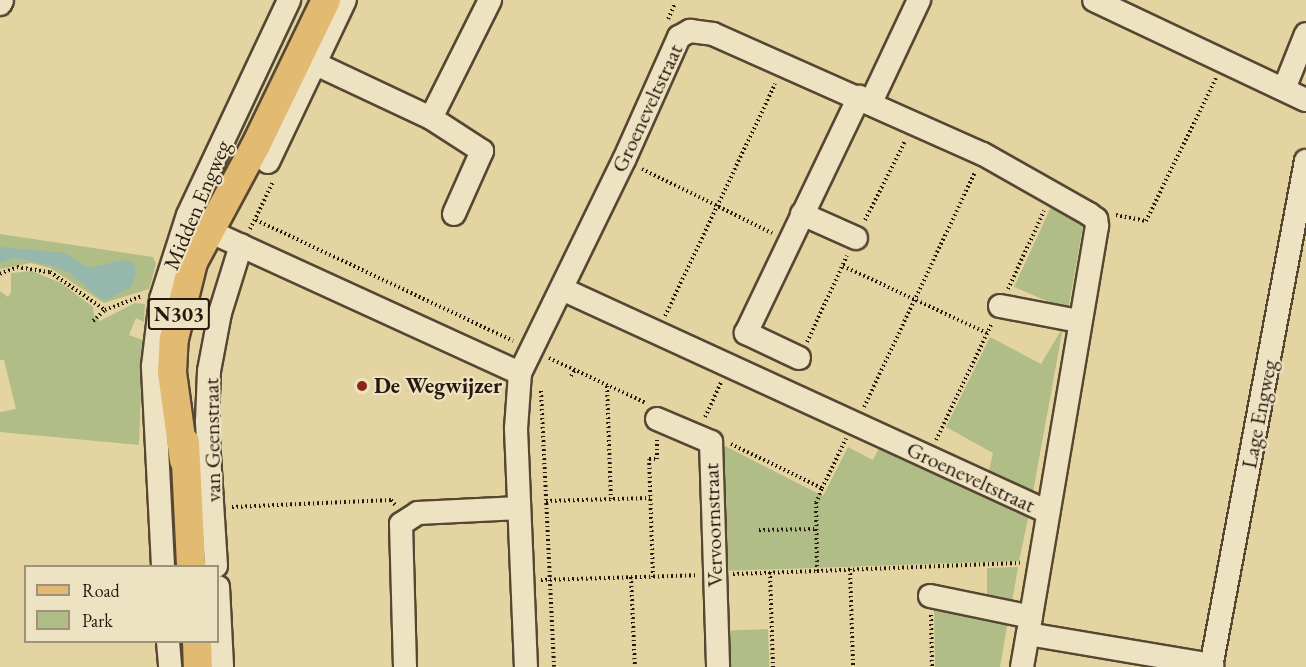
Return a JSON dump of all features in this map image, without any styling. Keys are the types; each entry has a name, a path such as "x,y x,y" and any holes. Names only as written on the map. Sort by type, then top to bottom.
{"main road":[{"name":"van Geenstraat","path":"191,565 184,460 173,383 174,339 193,262 222,237 238,180 307,60 326,0"},
{"path":"197,643 198,667"}],"street":[{"path":"0,4 2,0"},
{"name":"Midden Engweg","path":"163,565 153,366 161,299 188,215 289,0"},
{"name":"van Geenstraat","path":"270,157 307,60 345,0"},
{"path":"431,118 490,0"},
{"path":"729,366 802,214 919,0"},
{"path":"1094,0 1306,100"},
{"name":"Groeneveltstraat","path":"520,373 624,160 679,37 690,31 713,34 865,99 983,154 1096,219 1029,626"},
{"path":"1284,89 1306,34"},
{"path":"307,60 431,118 482,151 454,214"},
{"name":"Lage Engweg","path":"1211,666 1306,161"},
{"path":"802,214 856,238"},
{"path":"222,237 520,373 516,429 526,667"},
{"name":"van Geenstraat","path":"216,565 207,421 210,371 220,313 222,237"},
{"name":"Groeneveltstraat","path":"562,289 1048,512"},
{"path":"1000,306 1079,321"},
{"path":"746,333 799,357"},
{"name":"Vervoornstraat","path":"657,414 711,442 718,667"},
{"path":"405,667 399,531 406,518 418,513 519,505"},
{"path":"930,596 1029,626 1211,666"},
{"path":"219,607 222,667"},
{"path":"1022,667 1029,626"},
{"path":"168,643 170,667"}],"path":[{"path":"1096,219 1119,215 1146,221 1225,61"},
{"path":"657,333 784,65"},
{"path":"721,438 822,488 983,154"},
{"path":"270,157 279,170 255,220 608,385 657,414 657,459 649,459 652,577"},
{"path":"624,160 789,242"},
{"path":"843,266 987,333"},
{"path":"0,274 17,267 50,272 105,310"},
{"path":"93,321 105,310 131,298 161,299"},
{"path":"700,428 729,366"},
{"path":"571,376 574,370"},
{"path":"608,385 611,499"},
{"path":"541,388 554,667"},
{"path":"519,505 547,501 650,498"},
{"path":"213,507 391,500 406,518"},
{"path":"759,530 816,529"},
{"path":"816,571 1040,563"},
{"path":"850,569 853,667"},
{"path":"770,572 773,667"},
{"path":"631,578 634,667"}],"green space":[{"path":"1051,207 1083,226 1068,310 1014,287"},
{"path":"0,234 153,257 156,264 149,289 104,303 50,268 31,263 0,269"},
{"path":"32,271 61,283 93,307 94,316 100,321 135,303 145,304 144,322 136,318 129,335 143,340 139,445 0,432 0,412 16,409 4,360 0,360 0,291 8,297 11,292 11,273"},
{"path":"1063,327 1033,492 1028,493 988,475 993,453 946,427 990,337 1041,364"},
{"path":"882,442 1029,514 1019,561 723,571 719,443 823,496 848,447 873,460"},
{"path":"1018,567 1011,608 987,603 987,568"},
{"path":"934,607 1008,620 1000,667 935,667"},
{"path":"768,629 769,667 722,667 721,631"}],"water":[{"path":"0,247 65,253 89,268 123,260 134,263 136,274 131,287 107,300 98,297 70,273 50,265 14,258 0,263"}],"place":[{"name":"De Wegwijzer","path":"362,386"}]}
